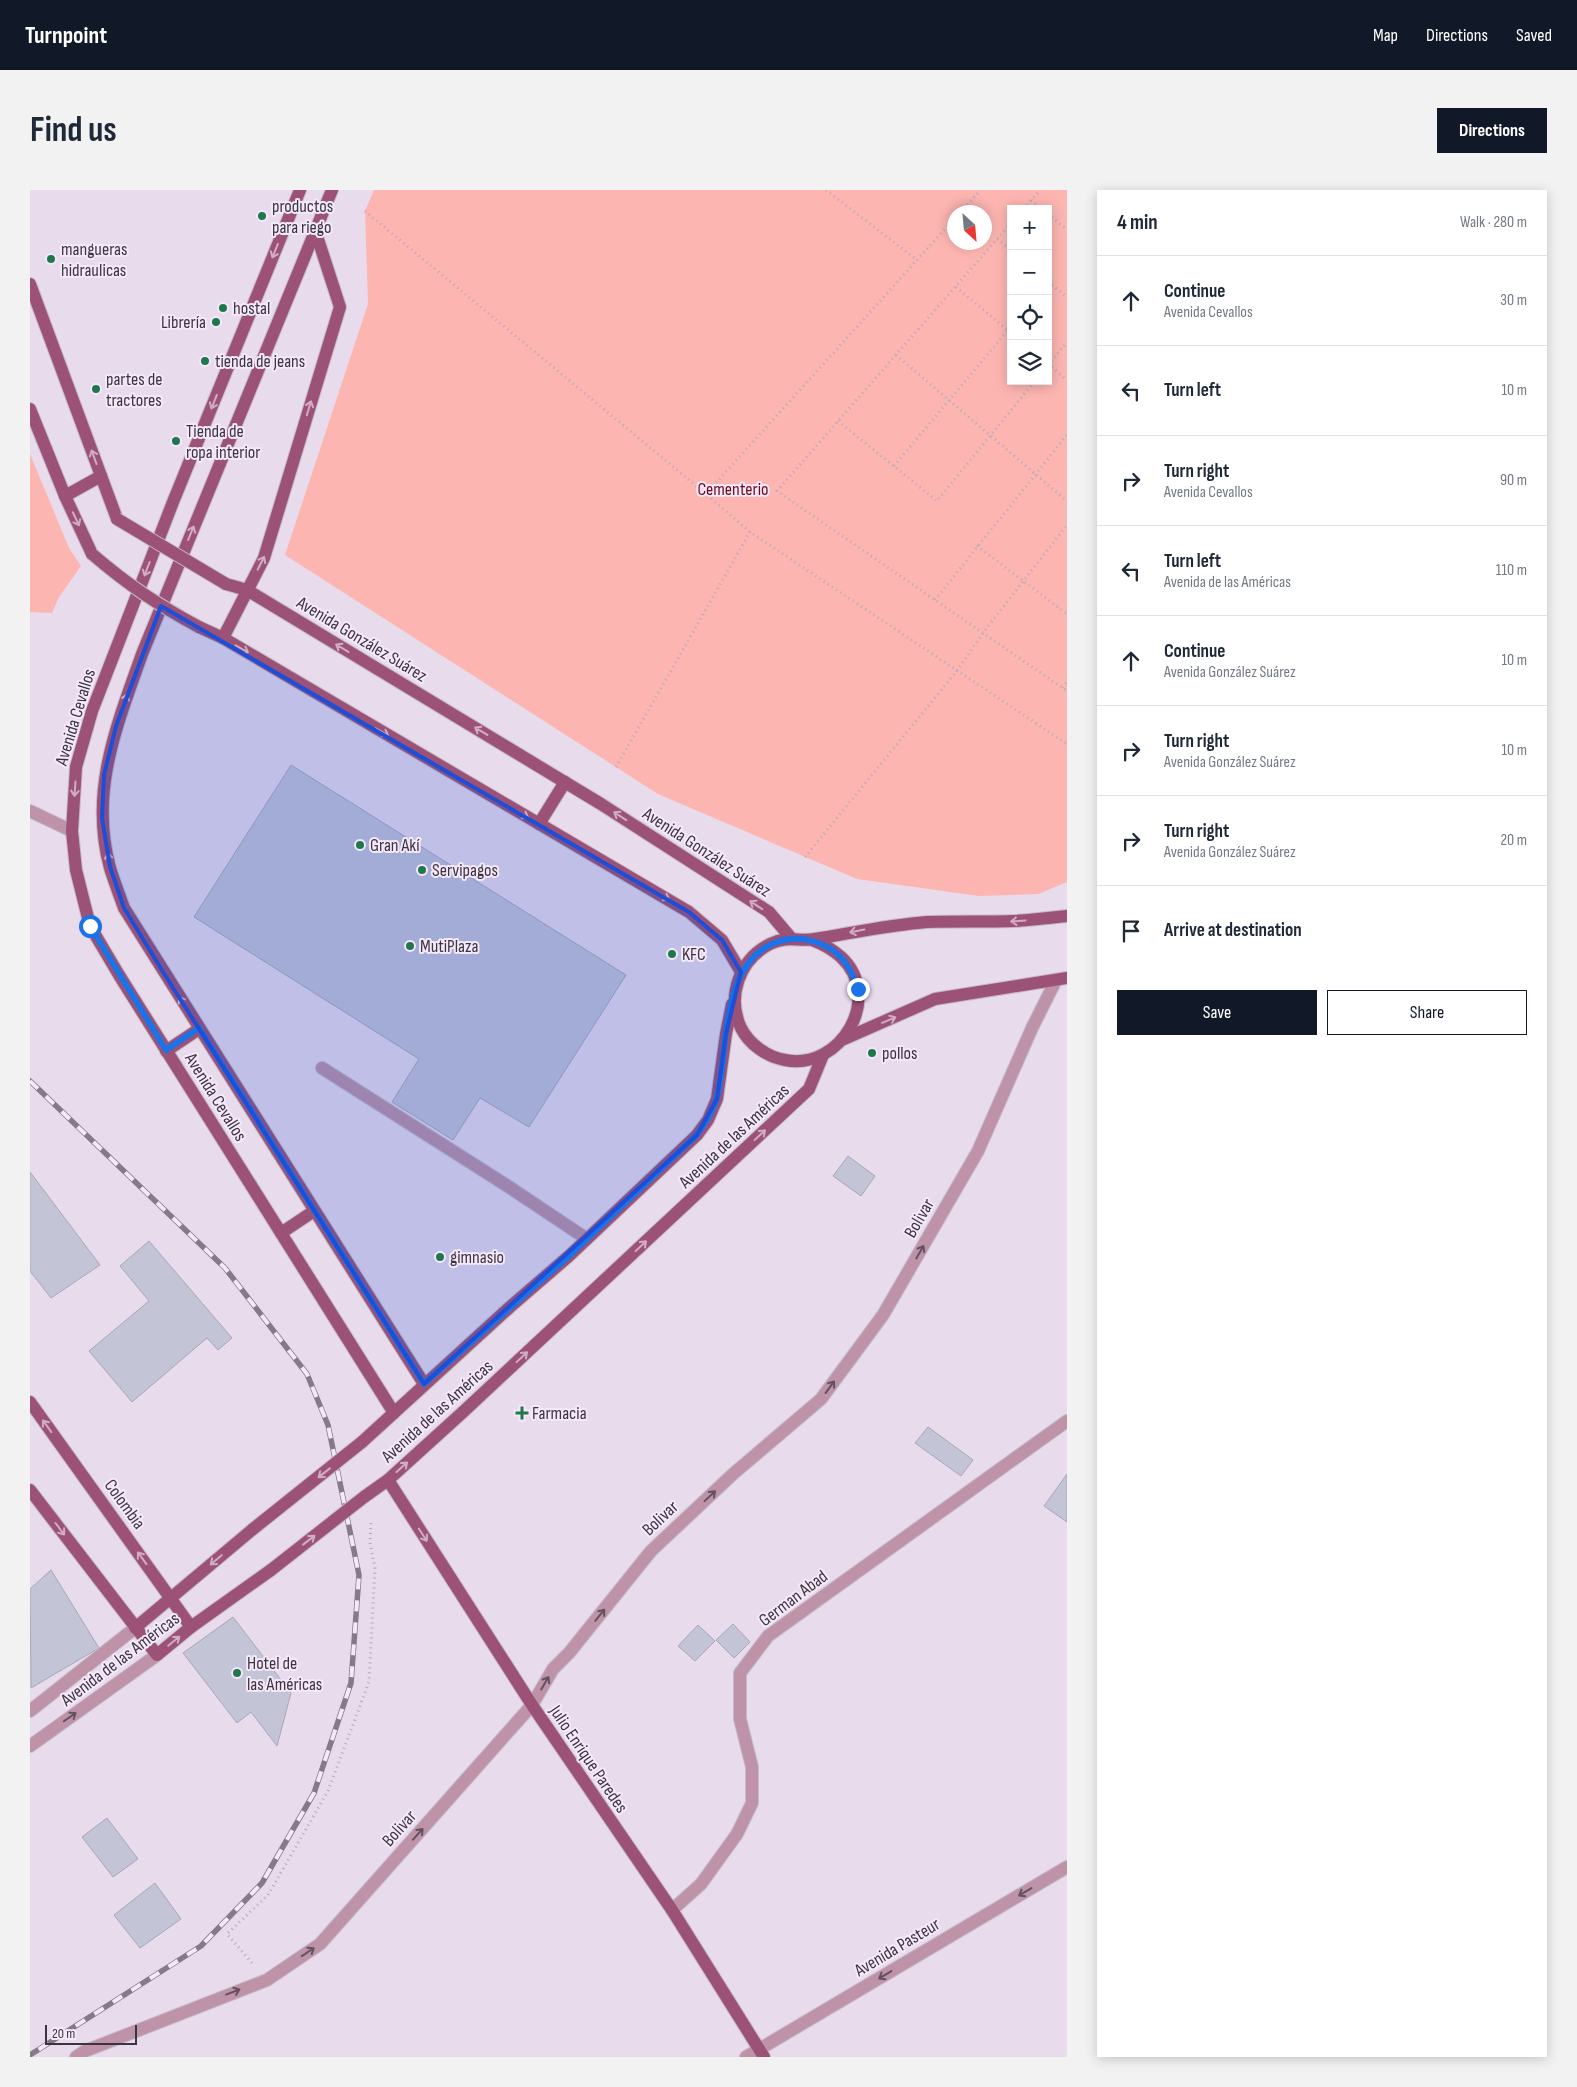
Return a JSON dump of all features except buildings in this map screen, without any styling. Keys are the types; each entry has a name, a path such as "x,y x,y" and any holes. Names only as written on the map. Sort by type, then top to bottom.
{"main road":[{"name":"Avenida Cevallos","path":"300,190 173,502 92,711 76,767 72,831 76,870 90,926 394,1413"},
{"name":"Avenida Cevallos","path":"332,190 142,654 116,726 104,776 102,818 110,867 124,908 424,1384"},
{"path":"223,638 264,558 340,307 316,230"},
{"name":"Avenida González Suárez","path":"30,284 118,519 226,584 246,590 565,782 769,912 791,938"},
{"path":"30,409 65,496 92,554 124,582 157,604 223,638 689,912 722,940 741,972"},
{"path":"65,496 101,476"},
{"path":"539,824 565,782"},
{"path":"1062,979 935,999 844,1039 823,1055 805,1060 786,1060 768,1055 753,1044 741,1028 736,1011 735,992 741,972 754,955 771,944 791,938 812,940 880,927 927,922 1015,921 1067,916"},
{"path":"812,940 828,947 842,958 852,972 858,989 858,1007 853,1024 844,1039"},
{"name":"Avenida de las Américas","path":"134,1628 362,1442 424,1384 587,1239 697,1135 708,1120 717,1099 726,1034 735,992"},
{"path":"166,1050 199,1028"},
{"name":"Avenida de las Américas","path":"157,1656 191,1628 271,1570 388,1480 810,1089 823,1055"},
{"path":"281,1233 314,1211"},
{"name":"Colombia","path":"30,1402 191,1628"},
{"name":"Julio Enrique Paredes","path":"388,1480 532,1705 672,1910 761,2053"},
{"path":"30,1490 157,1656"}],"street":[{"path":"30,811 72,831"},
{"name":"Bolivar","path":"76,2057 85,2051 199,2005 267,1980 320,1944 532,1705 552,1669 569,1653 651,1550 732,1474 822,1398 883,1315 978,1151 1032,1028 1062,979"},
{"path":"322,1068 587,1239"},
{"name":"German Abad","path":"672,1910 701,1884 737,1834 752,1803 752,1767 740,1719 740,1673 768,1636 1067,1421"},
{"name":"Avenida de las Américas","path":"30,1711 134,1628"},
{"name":"Avenida de las Américas","path":"30,1746 157,1656"},
{"name":"Avenida Pasteur","path":"746,2057 761,2053 1067,1867"}],"path":[{"path":"826,190 917,260"},
{"path":"966,205 980,190"},
{"path":"1027,205 1040,190"},
{"path":"1031,200 1037,205"},
{"path":"365,211 750,532 956,672 1067,744"},
{"path":"1052,217 1067,230"},
{"path":"706,494 947,227"},
{"path":"1007,228 777,491 1065,690 1067,681"},
{"path":"997,239 1007,247"},
{"path":"1052,285 1067,297"},
{"path":"956,286 1007,330"},
{"path":"894,466 1007,334"},
{"path":"1052,359 1067,342"},
{"path":"896,355 1067,501"},
{"path":"1052,367 1067,380"},
{"path":"838,422 937,501 1032,385"},
{"path":"935,600 1067,434"},
{"path":"805,857 956,672 983,633 1067,525"},
{"path":"616,767 750,532"},
{"path":"977,546 1067,614"},
{"path":"267,1980 227,1934 268,1895 328,1791 369,1682 375,1568 370,1543"}],"highlighted area":[{"path":"161,606 689,912 722,940 741,972 726,1034 717,1099 697,1135 424,1384 124,908 110,867 102,818 104,775 116,726"}],"green space":[{"name":"Cementerio","path":"374,190 1067,190 1067,882 1038,894 979,896 857,879 658,794 285,555 368,304 365,211"},
{"path":"30,454 69,548 81,566 59,597 52,613 30,612"}],"railway":[{"path":"30,1081 225,1268 307,1374 328,1425 359,1575 351,1683 314,1793 262,1883 201,1946 30,2055"}],"place":[{"name":"productos para riego","path":"262,216"},
{"name":"mangueras hidraulicas","path":"51,259"},
{"name":"hostal","path":"223,308"},
{"name":"Librería","path":"216,322"},
{"name":"tienda de jeans","path":"205,361"},
{"name":"partes de tractores","path":"96,389"},
{"name":"Tienda de ropa interior","path":"176,441"},
{"name":"Gran Akí","path":"360,845"},
{"name":"Servipagos","path":"422,870"},
{"name":"MutiPlaza","path":"410,946"},
{"name":"KFC","path":"672,954"},
{"name":"pollos","path":"872,1053"},
{"name":"gimnasio","path":"440,1257"},
{"name":"Farmacia","path":"522,1413"},
{"name":"Hotel de las Américas","path":"237,1673"}],"route":[{"path":"90,926 166,1050 199,1028 424,1384 510,1306 569,1256 697,1135 708,1120 717,1099 726,1034 735,992 741,972 754,955 771,944 791,938 812,940 828,947 842,958 852,972 858,989"}]}
